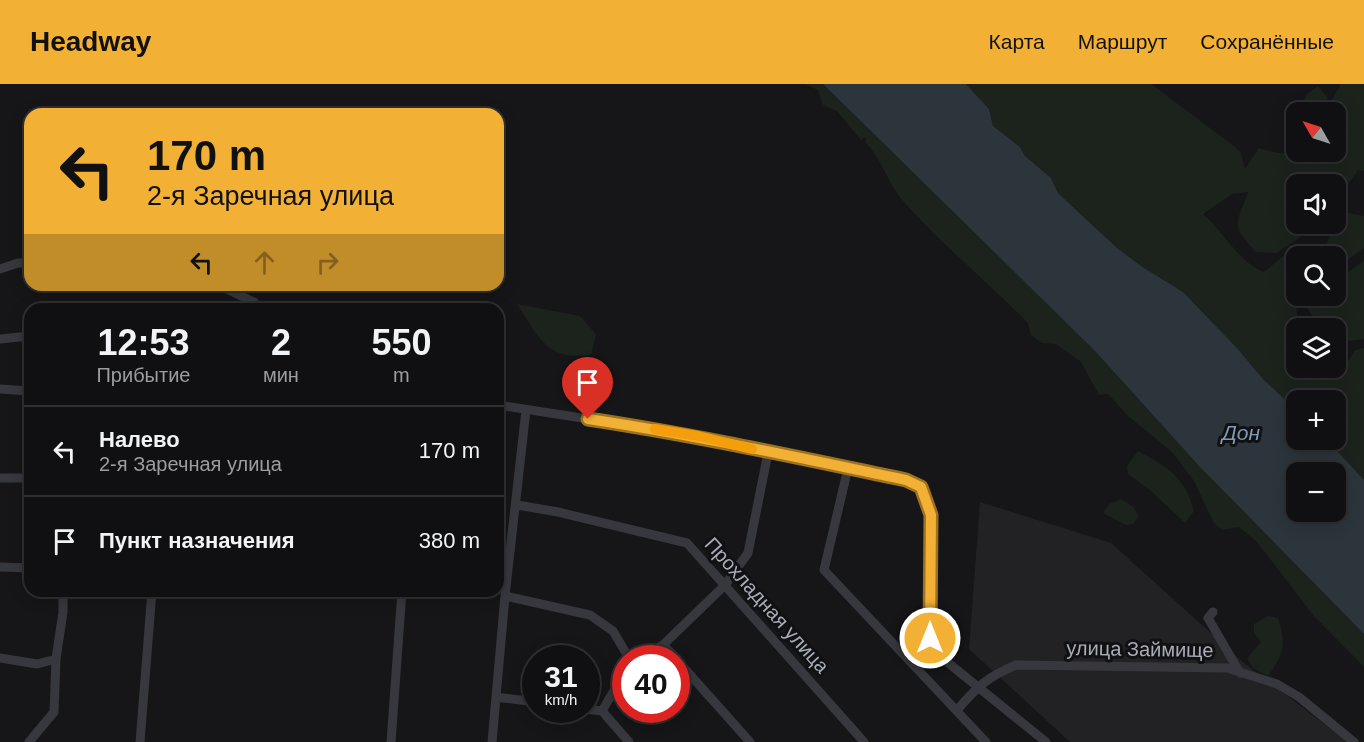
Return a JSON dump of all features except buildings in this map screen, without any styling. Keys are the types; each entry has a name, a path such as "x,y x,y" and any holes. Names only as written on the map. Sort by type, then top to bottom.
{"street":[{"path":"0,269 18,262 24,262"},
{"path":"231,291 255,303"},
{"path":"0,339 24,337"},
{"path":"0,389 24,391"},
{"path":"504,406 698,436 768,453 906,480 921,487 931,515 930,638 936,653 1046,742"},
{"path":"492,742 505,596 526,410"},
{"path":"663,645 725,585 748,553 768,453"},
{"path":"848,468 824,570 986,742"},
{"path":"0,478 24,478"},
{"name":"Прохладная улица","path":"517,505 687,543 864,742"},
{"path":"0,567 24,568"},
{"path":"505,596 590,615 612,631 621,645"},
{"path":"29,742 54,712 56,659 63,597"},
{"path":"140,742 152,597"},
{"path":"391,742 402,597"},
{"path":"1213,612 1208,618 1238,665 1240,673"},
{"path":"0,658 37,663 56,659"},
{"name":"улица Займище","path":"957,710 991,675 1016,665 1227,668 1277,684 1299,697 1354,742"},
{"path":"690,675 750,742"},
{"path":"612,694 602,711 629,742"},
{"path":"496,697 522,700"}],"shaded area":[{"path":"805,84 823,84 1095,351 1199,466 1364,634 1364,667 1314,616 1257,542 1239,527 1222,530 1214,523 1194,481 1172,452 1128,416 1108,394 1099,395 1081,362 1056,344 1042,343 1031,335 1028,323 903,201 872,149 866,143 865,137 861,140 837,111 823,105 818,90"},
{"path":"966,84 1151,84 1235,147 1241,153 1245,169 1259,148 1286,154 1286,162 1346,162 1346,102 1331,102 1341,84 1364,84 1364,171 1358,170 1346,187 1346,174 1286,174 1286,234 1302,234 1301,237 1276,253 1256,252 1242,235 1238,224 1248,192 1232,194 1203,214 1246,261 1264,272 1286,254 1286,306 1296,306 1298,318 1286,318 1286,378 1346,378 1346,363 1355,350 1364,348 1364,480 1336,450 1346,450 1346,390 1286,390 1286,401 1263,379 1237,348 1183,292 1117,248 1058,193 1051,178 1025,156 1020,147 993,126 989,109"},
{"path":"1318,86 1328,98 1325,102 1303,102 1307,94"},
{"path":"1346,213 1364,216 1364,248 1346,261 1346,246 1326,246 1330,234 1346,234"},
{"path":"1364,261 1364,339 1346,342 1346,318 1314,318 1306,306 1346,306 1346,273"},
{"path":"517,304 580,316 596,334 591,355 564,354 545,344"},
{"path":"1138,451 1167,468 1186,490 1194,511 1185,523 1150,490 1128,474 1127,466"},
{"path":"1121,499 1133,507 1139,516 1133,524 1126,525 1103,513 1109,504"},
{"path":"980,502 1111,543 1244,663 1348,742 1070,742 969,649"},
{"path":"1268,616 1278,618 1283,642 1281,654 1268,676 1253,668 1247,658 1261,642 1254,633 1254,624"}],"water":[{"name":"Дон","path":"823,84 966,84 989,109 993,126 1020,147 1025,156 1051,178 1058,193 1117,248 1183,292 1237,348 1263,379 1286,401 1286,450 1336,450 1364,480 1364,634 1199,466 1095,351"}],"slow traffic":[{"path":"655,429 698,436 752,449"}],"route":[{"path":"588,419 698,436 768,453 906,480 921,487 931,515 930,638"}]}
